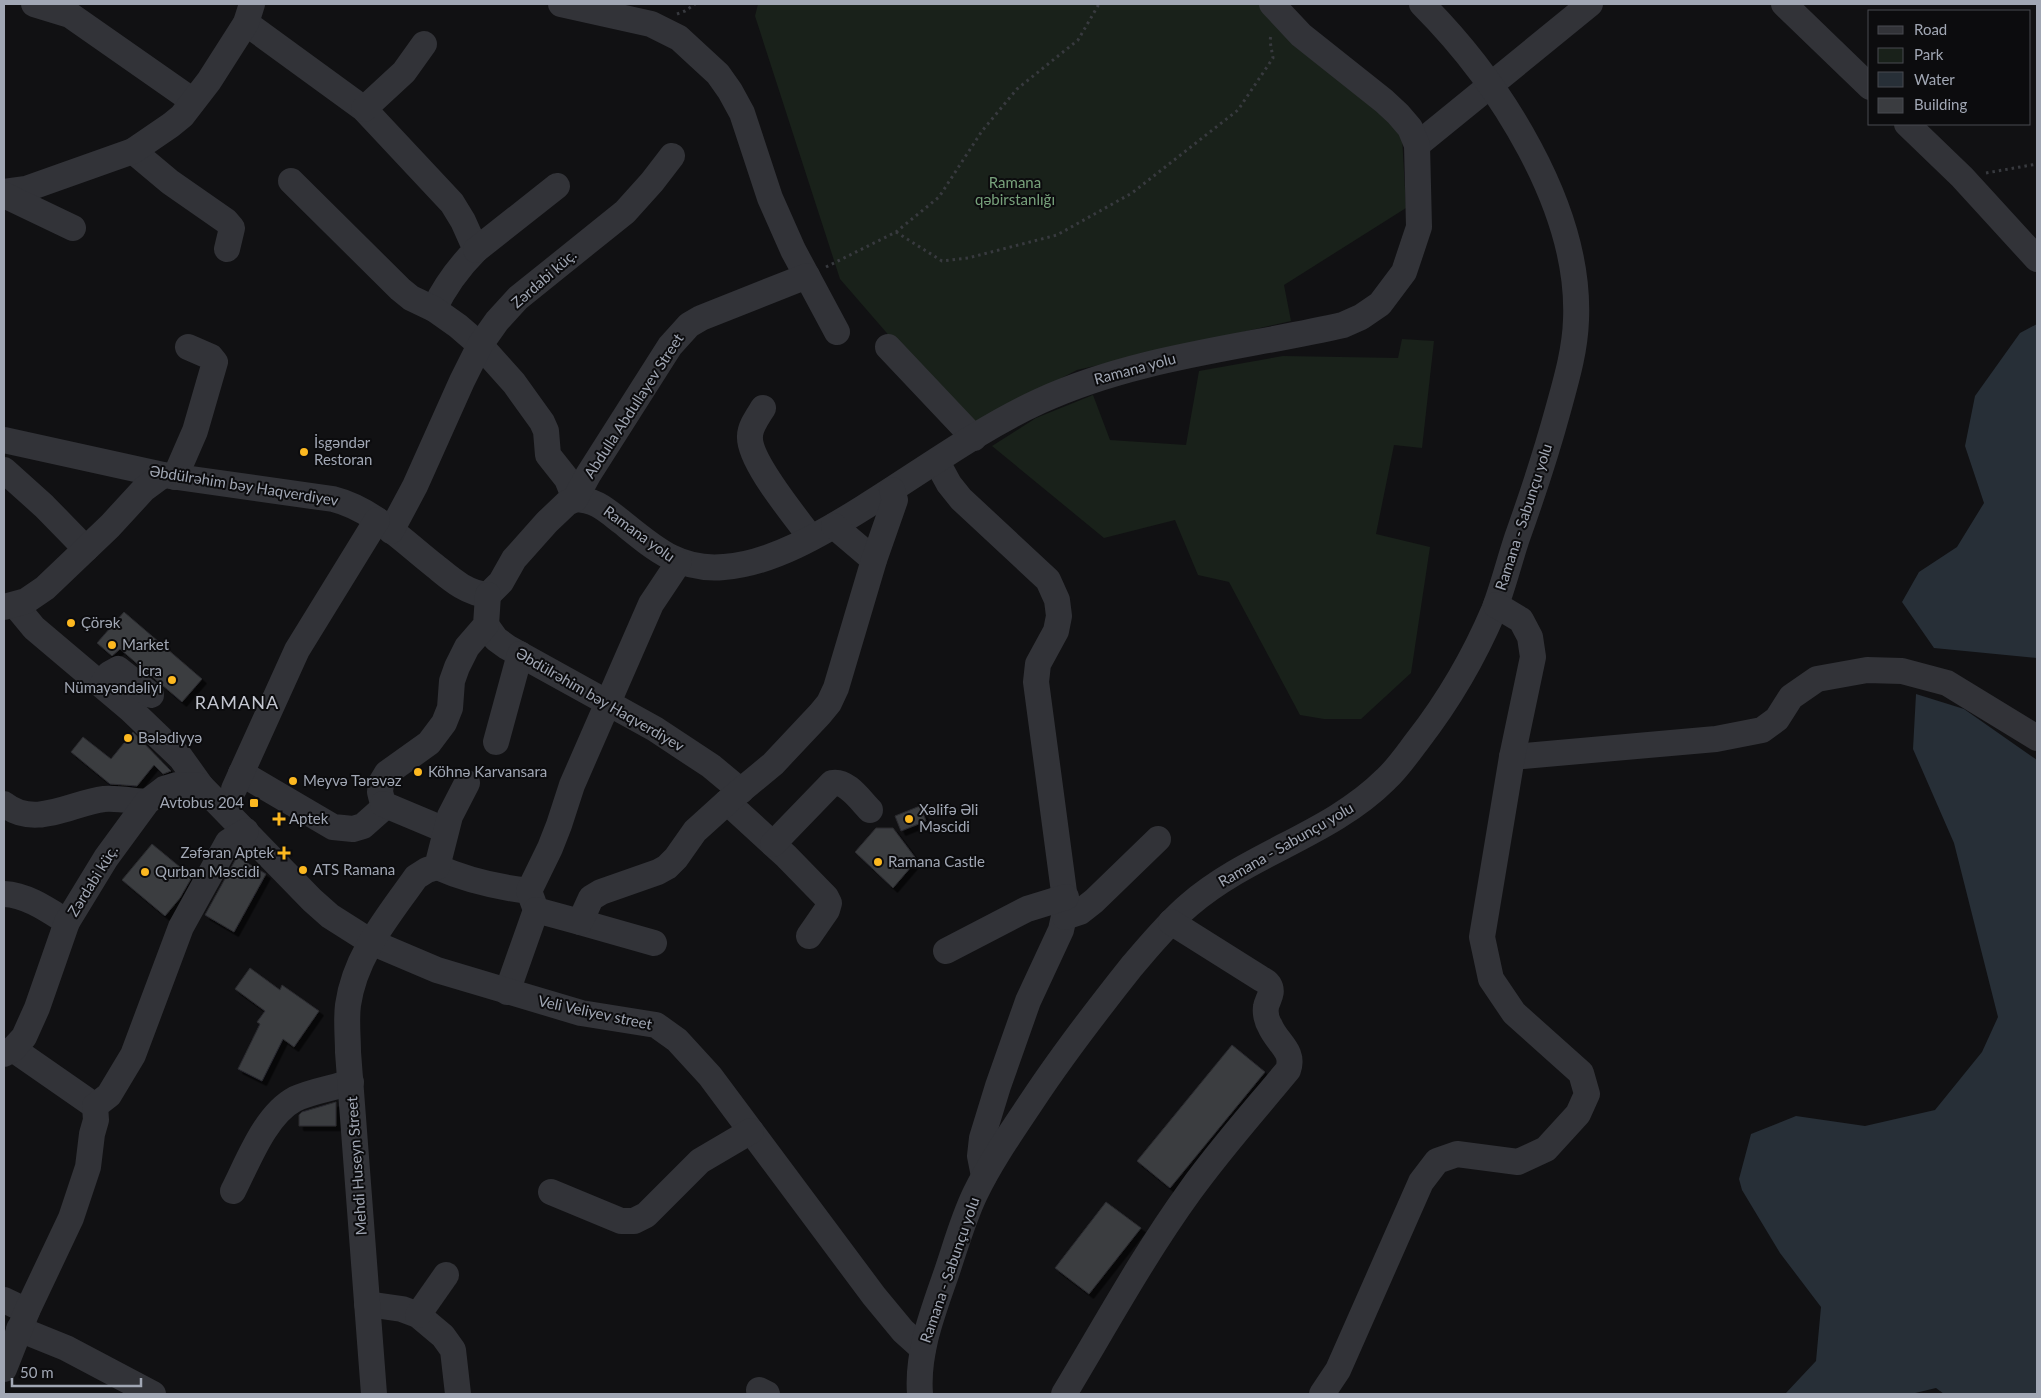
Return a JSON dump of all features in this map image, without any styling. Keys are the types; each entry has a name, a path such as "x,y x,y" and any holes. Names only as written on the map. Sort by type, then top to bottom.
{"street":[{"path":"34,4 72,9 193,101"},
{"path":"562,4 651,24 679,38 718,74 742,113 770,198 793,250 837,332"},
{"name":"Ramana - Sabunçu yolu","path":"920,1394 920,1366 923,1349 938,1297 967,1214 984,1176 1005,1141 1078,1035 1101,1004 1171,922 1214,886 1236,871 1338,818 1363,800 1389,776 1429,726 1455,687 1471,660 1496,605 1547,449 1569,370 1576,321 1574,276 1564,229 1544,180 1526,144 1491,83 1469,55 1422,4"},
{"path":"1417,145 1590,4"},
{"path":"1784,4 1868,85"},
{"name":"Ramana yolu","path":"575,499 588,500 600,506 650,545 679,562 702,567 723,568 742,565 789,548 834,526 974,438 1042,400 1113,374 1166,360 1343,325 1380,304 1404,272 1419,227 1417,145 1410,128 1384,101 1301,35 1276,9"},
{"path":"4,193 26,189 133,151 171,125 182,116 209,81 249,14 364,109 452,203 463,220 476,250"},
{"path":"364,109 404,72 424,44"},
{"path":"1908,125 1962,177 2037,259"},
{"path":"133,151 164,178 226,221 232,228 227,249"},
{"name":"Zərdabi küç.","path":"238,804 297,650 384,525 415,486 432,444 480,346 497,321 518,298 625,212 672,156"},
{"path":"9,606 131,710 181,758 201,786 238,804 342,829 353,829 363,826 381,810 383,804 380,792 381,783 387,773 429,743 444,723 450,708 452,681 457,667 467,647 486,625 488,595 497,586 514,559 547,522 567,503 575,499 567,478 548,455 546,431 542,422 514,383 480,346 458,326 434,309 411,298 400,290 292,181"},
{"path":"434,309 443,289 457,270 476,250 557,186"},
{"path":"4,193 73,228"},
{"name":"Abdulla Abdullayev Street","path":"575,499 588,475 670,346 689,325 701,318 807,276"},
{"path":"9,606 26,601 45,588 110,526 144,489 169,476 195,431 214,362 211,357 188,347"},
{"path":"888,347 974,438"},
{"path":"762,408 750,435 751,449 766,477 811,538"},
{"name":"Əbdülrəhim bəy Haqverdiyev","path":"4,440 169,476 333,499 357,507 384,525 454,582 472,592 488,595"},
{"path":"937,462 949,484 961,499 1048,580 1057,600 1059,616 1056,630 1038,664 1036,682 1065,907 1061,930 1028,1001 982,1138 980,1156 984,1176"},
{"path":"4,470 44,506 86,549"},
{"path":"580,922 591,898 601,892 667,867 676,858 695,831 773,764 829,704 836,688 874,560 895,500 892,490"},
{"path":"834,526 874,560"},
{"path":"507,992 532,900 572,785 651,604 679,562"},
{"path":"1322,1394 1338,1370 1421,1182 1437,1161 1456,1154 1518,1162 1546,1150 1578,1114 1587,1094 1581,1074 1514,1013 1491,980 1482,937 1512,757 1533,657 1530,637 1521,620 1496,605"},
{"name":"Əbdülrəhim bəy Haqverdiyev","path":"486,625 496,639 507,647 609,703 674,741 711,766 773,844 826,897 829,903 827,910 809,936"},
{"path":"496,742 520,654"},
{"path":"102,685 109,674 118,669 152,695"},
{"path":"1512,757 1716,739 1762,730 1777,719 1791,697 1817,679 1867,670 1902,671 1947,683 2037,738"},
{"path":"773,844 832,783 838,782 846,786 870,810"},
{"path":"467,783 457,800 446,830 437,867 454,875 505,888 580,922 654,943"},
{"name":"Zərdabi küç.","path":"8,1052 24,1037 37,1008 67,922 106,858 147,802 164,789 177,784 201,786"},
{"path":"4,804 23,813 46,815 103,799 147,802"},
{"path":"95,1106 109,1095 133,1055 181,927 228,842 238,804"},
{"name":"Veli Veliyev street","path":"238,804 312,900 330,916 371,942 438,970 507,992 599,1017 656,1025 676,1040 710,1076 874,1296 903,1331 923,1349"},
{"path":"383,804 446,830"},
{"path":"946,951 1027,909 1065,907 1080,912 1094,901 1158,839"},
{"name":"Mehdi Huseyn Street","path":"374,1394 351,1082 348,1007 354,978 371,942 416,877 426,870 437,867"},
{"path":"4,894 38,904 67,922"},
{"path":"1064,1394 1156,1240 1218,1153 1288,1070 1290,1064 1290,1056 1270,1028 1266,1016 1266,1007 1271,993 1269,985 1171,922"},
{"path":"8,1052 95,1106"},
{"path":"234,1191 261,1136 279,1112 295,1099 351,1082"},
{"path":"4,1368 23,1320 71,1218 88,1166 92,1134 96,1120 95,1106"},
{"path":"551,1192 621,1221 634,1221 646,1215 700,1161 751,1131"},
{"path":"418,1315 446,1274"},
{"path":"4,1300 23,1320 66,1348 153,1394"},
{"path":"366,1304 402,1309 418,1315 442,1336 452,1350 458,1394"}],"path":[{"path":"807,276 896,232 939,197 982,131 1017,89 1078,40 1099,4"},
{"path":"896,232 942,261 968,258 1057,235 1132,193 1238,110 1273,58 1270,42 1276,9"},
{"path":"1962,177 2037,164"}],"green space":[{"name":"Ramana qəbirstanlığı","path":"758,4 1262,4 1378,109 1402,136 1406,208 1284,285 1291,321 1077,370 976,422 892,339 840,279 755,16"},
{"path":"1402,339 1434,341 1422,448 1394,445 1376,534 1430,547 1411,673 1361,719 1324,719 1300,715 1229,582 1198,575 1175,520 1104,538 992,446 1036,418 1093,395 1110,440 1186,445 1199,371 1283,356 1398,358"}],"water":[{"path":"2037,324 2037,658 1934,648 1902,602 1919,572 1957,547 1984,503 1965,446 1975,396 2020,333"},
{"path":"1916,694 1964,709 2037,760 2037,1394 1944,1394 1936,1388 1911,1394 1785,1394 1816,1361 1821,1307 1780,1253 1742,1190 1739,1179 1751,1134 1796,1116 1865,1126 1935,1110 1982,1052 1998,1017 1954,843 1913,749"}],"building":[{"path":"124,612 202,679 182,702 120,649 112,656 97,643"},
{"path":"133,732 171,771 163,774 154,765 137,786 110,784 71,752 83,737 111,759"},
{"path":"920,806 926,821 901,831 895,816"},
{"path":"876,828 893,828 917,860 893,888 855,852"},
{"path":"152,844 192,877 180,898 165,916 122,880"},
{"path":"237,857 266,874 234,932 205,915"},
{"path":"250,968 280,990 282,985 319,1011 294,1047 283,1039 262,1081 238,1069 260,1024 257,1022 265,1011 235,989"},
{"path":"1232,1045 1265,1072 1170,1188 1137,1161"},
{"path":"336,1102 336,1126 299,1126 299,1115 302,1112"},
{"path":"1106,1202 1141,1228 1089,1294 1055,1268"}],"place":[{"name":"İsgəndər Restoran","path":"304,452"},
{"name":"Çörək","path":"71,623"},
{"name":"Market","path":"112,645"},
{"name":"İcra Nümayəndəliyi","path":"172,680"},
{"name":"Bələdiyyə","path":"128,738"},
{"name":"Köhnə Karvansara","path":"418,772"},
{"name":"Meyvə Tərəvəz","path":"293,781"},
{"name":"Avtobus 204","path":"254,803"},
{"name":"Aptek","path":"279,819"},
{"name":"Xəlifə Əli Məscidi","path":"909,819"},
{"name":"Zəfəran Aptek","path":"284,853"},
{"name":"Ramana Castle","path":"878,862"},
{"name":"ATS Ramana","path":"303,870"},
{"name":"Qurban Məscidi","path":"145,872"}],"district":[{"name":"RAMANA","path":"237,703"}]}
